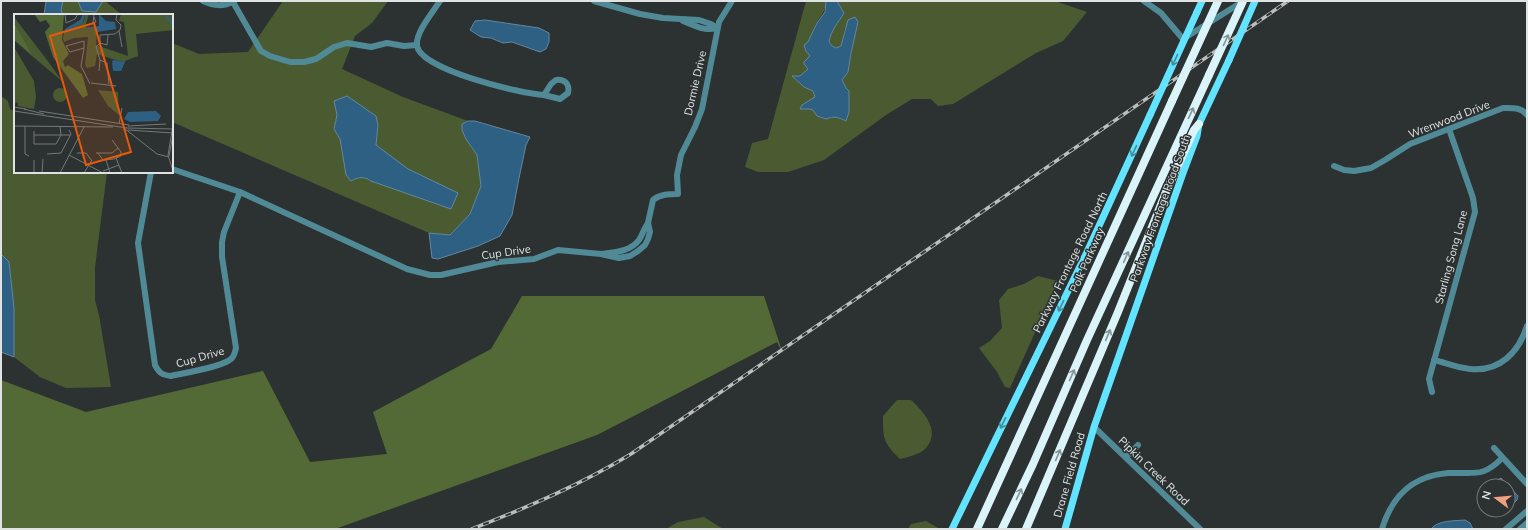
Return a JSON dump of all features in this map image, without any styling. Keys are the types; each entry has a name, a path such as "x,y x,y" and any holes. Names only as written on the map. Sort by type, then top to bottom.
{"highway":[{"name":"Polk Parkway","path":"976,529 1218,1"},
{"path":"1002,529 1033,464 1087,340 1243,1"},
{"path":"1026,529 1118,312 1166,192 1194,130 1199,124"}],"main road":[{"name":"Parkway Frontage Road North","path":"952,529 1084,259 1202,1"},
{"name":"Parkway Frontage Road South","path":"1094,427 1197,136 1199,124 1255,1"},
{"name":"Drane Field Road","path":"1065,529 1094,427"}],"street":[{"path":"203,1 216,6 233,1 261,51 270,56 290,62 304,62 316,59 334,47 347,43 371,47 387,44 404,46 417,45"},
{"path":"440,1 419,34 417,45 421,54 425,58 460,74 493,85 544,95"},
{"path":"594,1 640,14 664,18 699,20 718,28"},
{"name":"Dormie Drive","path":"648,223 653,200 664,194 678,194 677,175 681,155 702,109 718,28 722,17 732,1"},
{"path":"1144,1 1161,13 1183,39 1243,1"},
{"name":"Wrenwood Drive","path":"1334,166 1344,170 1354,171 1371,168 1410,144 1504,108 1517,108 1525,112 1527,115"},
{"name":"Starling Song Lane","path":"1432,392 1429,379 1475,212 1473,198 1449,129"},
{"name":"Cup Drive","path":"173,170 240,192 407,269 430,275 441,275 498,262 534,259 558,250 600,254"},
{"name":"Cup Drive","path":"151,173 138,243 155,365 158,372 164,375 171,376 216,365 231,359 235,354 236,348 222,257 222,242 224,232 240,192"},
{"path":"600,254 620,251 632,247 639,240 648,223"},
{"path":"600,254 619,258 630,256 640,249 648,239 650,232 648,223"},
{"path":"635,244 640,249"},
{"path":"1434,360 1469,369 1482,370 1494,366 1501,363 1515,351 1524,336 1527,326"},
{"name":"Pipkin Creek Road","path":"1094,427 1200,529"},
{"path":"1126,457 1138,445"},
{"path":"1494,448 1527,484"},
{"path":"1382,529 1392,504 1400,493 1416,482 1432,476 1490,470 1502,458"},
{"path":"1506,529 1527,511"},
{"path":"1520,529 1527,523"}],"green space":[{"path":"63,1 78,1 82,11 96,12 103,1 105,1 121,14 63,14 61,10"},
{"path":"283,1 388,1 372,23 355,36 342,69 403,97 468,121 462,124 466,139 477,155 481,186 470,214 450,235 429,233 173,122 173,43 199,54 248,52"},
{"path":"806,1 826,1 826,5 816,24 806,51 810,56 804,62 809,69 800,76 792,76 804,87 813,91 815,98 802,105 800,109 813,110 817,116 826,119 836,117 846,121 848,89 842,80 848,72 853,43 845,28 841,46 836,48 829,42 833,28 844,13 837,1 1055,1 1087,12 1063,41 1036,53 953,104 938,106 931,99 912,99 886,115 824,160 788,172 758,172 745,167 752,143 768,139"},
{"path":"1,96 8,101 10,109 14,111 14,173 107,173 95,267 95,300 99,315 111,387 66,388 40,377 14,357 14,308 9,262 1,254"},
{"path":"1038,276 1058,281 1010,388 1005,387 997,372 979,348 990,341 1002,328 999,300 1008,289 1024,284"},
{"path":"522,296 764,296 783,354 777,342 597,435 335,529 1,529 1,380 86,412 263,371 310,462 387,454 373,412 491,349"},
{"path":"897,400 911,400 921,410 929,422 932,435 930,442 924,450 900,459 887,444 883,430 883,416"},
{"path":"704,517 723,529 666,529 678,522"},
{"path":"926,521 940,529 908,529 911,524"}],"water":[{"path":"46,1 63,1 61,10 63,14 44,14"},
{"path":"78,1 103,1 96,12 82,11"},
{"path":"826,1 837,1 844,13 831,34 829,42 832,46 836,48 841,46 848,20 855,17 858,22 848,72 842,80 849,91 849,112 846,121 836,117 826,119 817,116 813,110 800,109 802,105 815,97 813,91 804,87 792,76 800,76 808,69 804,62 810,56 804,45 808,42 817,23 825,12"},
{"path":"485,20 539,28 549,33 549,42 546,49 540,52 512,42 503,43 491,38 481,37 470,30 475,21"},
{"path":"347,96 376,116 378,125 376,145 408,169 458,193 451,209 366,178 359,178 351,181 346,175 340,139 334,129 337,115 334,101"},
{"path":"468,121 475,121 530,137 526,145 512,215 500,236 478,246 438,259 432,258 429,233 450,235 470,214 481,186 477,155 466,139 462,130 462,124"},
{"path":"1,254 9,262 14,308 14,357 1,352"},
{"path":"1465,520 1470,523 1473,529 1431,529 1442,522"}],"railway":[{"path":"472,529 553,495 593,476 631,454 1288,1"}]}
